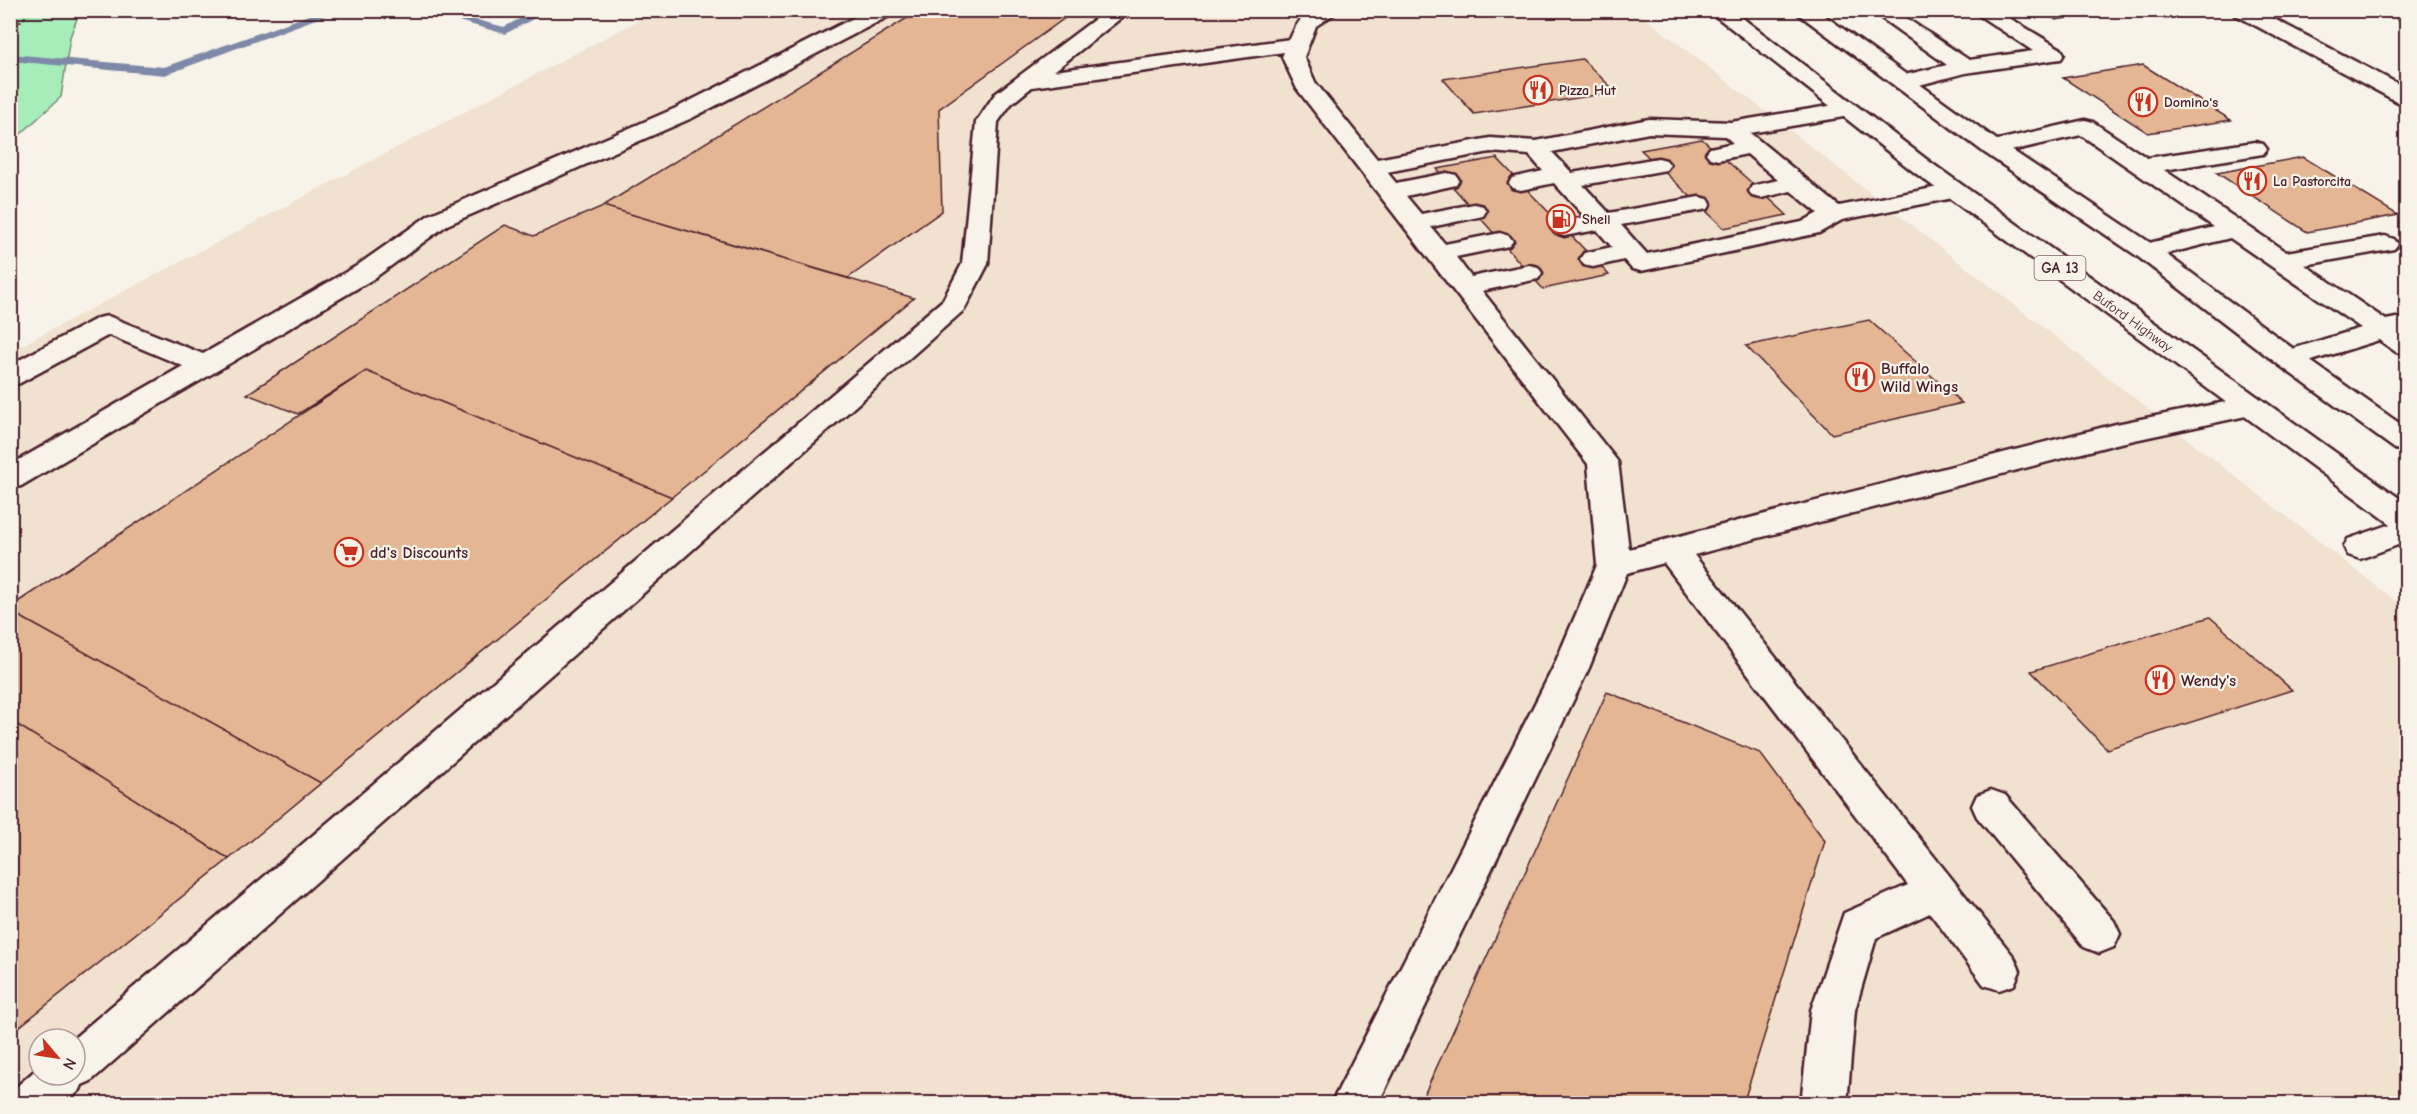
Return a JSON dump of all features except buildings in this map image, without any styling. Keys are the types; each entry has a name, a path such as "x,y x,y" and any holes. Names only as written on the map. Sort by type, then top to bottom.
{"main road":[{"path":"10,479 364,273 438,220 684,113 886,10"},
{"path":"87,1055 954,304 975,264 987,122 1003,99 1121,10"},
{"path":"1330,10 1307,23 1293,57 1305,84 1603,462 1614,565 1571,668 1354,1104"},
{"name":"Buford Highway","path":"1718,10 1954,191 2406,519"},
{"path":"1803,10 1993,148 2146,251 2289,359 2406,442"},
{"path":"1880,10 1965,67"},
{"path":"1904,82 1965,67 2053,54 1981,10"},
{"path":"2241,10 2406,97"},
{"path":"1026,81 1298,45"},
{"path":"1658,165 1557,171 1522,184 1557,171 1649,126 1731,129 1847,110"},
{"path":"1993,148 2085,127 2281,261 2394,326 2406,346"},
{"path":"1731,129 1834,214"},
{"path":"1394,197 1490,145 1557,171 1641,263 1810,228 1834,214 1954,191"},
{"path":"1718,153 1751,146"},
{"path":"2143,166 2255,148"},
{"path":"1761,191 1797,182"},
{"path":"1394,197 1460,196 1394,197"},
{"path":"1616,236 1579,244 1616,236 1699,204"},
{"path":"2146,251 2235,230"},
{"path":"2281,261 2385,244"},
{"path":"1452,270 1514,257 1452,270"},
{"path":"10,377 108,324 204,365"},
{"path":"2289,359 2394,326"},
{"path":"1614,565 2116,434 2250,406"},
{"path":"2360,547 2406,530"},
{"path":"1672,550 1999,971"},
{"path":"1991,806 2099,934"},
{"path":"1824,1104 1833,1010 1859,926 1936,891"},
{"path":"31,1104 50,1087"}],"path":[{"path":"10,44 15,26 33,10"}],"shaded area":[{"path":"656,11 1636,11 2406,609 2406,1103 11,1104 11,351"}],"green space":[{"path":"11,10 80,11 70,37 61,97 11,143"}],"waterway":[{"path":"10,57 165,71 335,10"},
{"path":"424,10 505,31 545,10"}],"place":[{"name":"Pizza Hut","path":"1538,90"},
{"name":"Domino's","path":"2143,102"},
{"name":"La Pastorcita","path":"2252,181"},
{"name":"Shell","path":"1561,219"},
{"name":"Buffalo Wild Wings","path":"1860,377"},
{"name":"dd's Discounts","path":"349,552"},
{"name":"Wendy's","path":"2160,680"}]}
